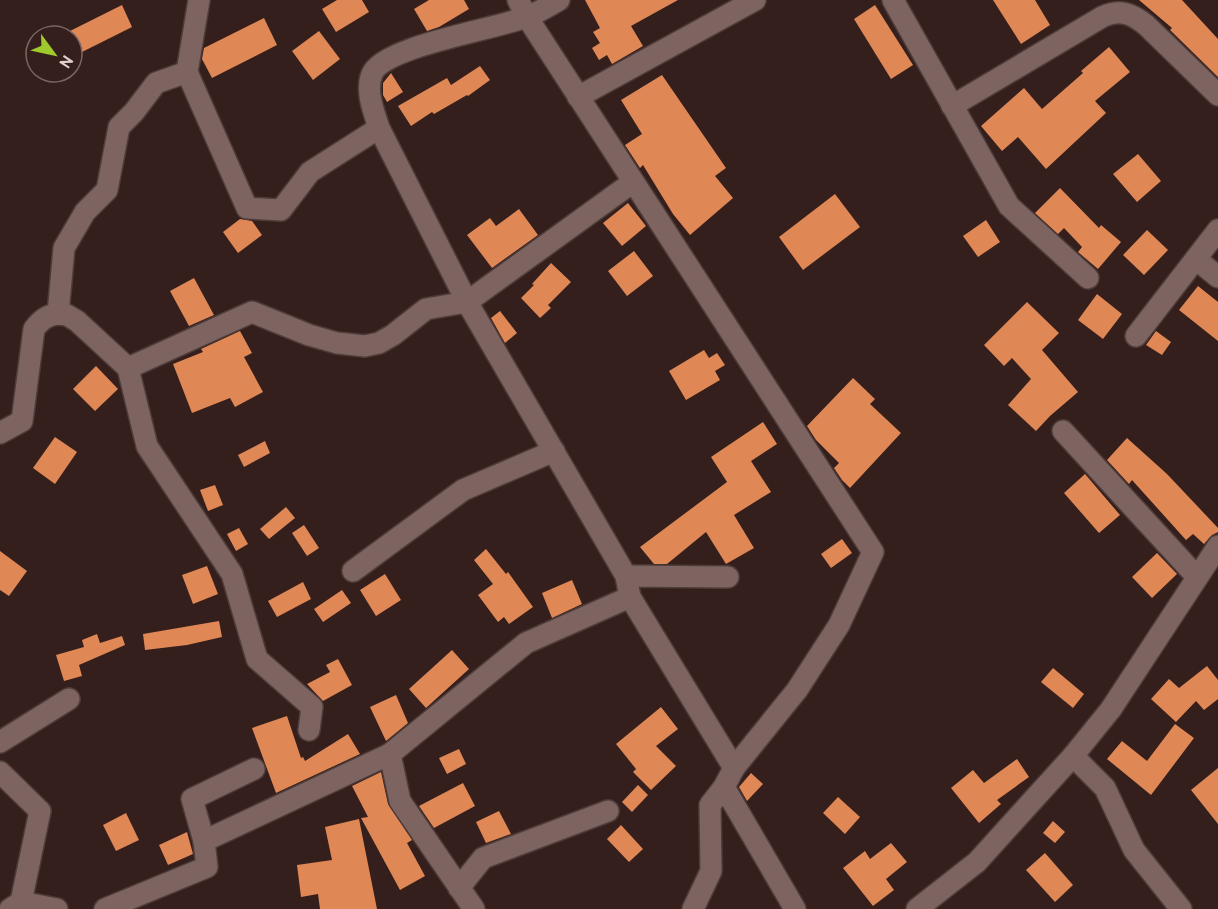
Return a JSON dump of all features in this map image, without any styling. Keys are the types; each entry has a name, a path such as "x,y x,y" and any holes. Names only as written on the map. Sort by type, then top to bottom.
{"street":[{"path":"199,0 187,72 247,208 281,210 310,172 379,128"},
{"path":"559,0 522,9 394,56 379,64 371,74 371,101 379,128 467,302 626,576 630,597 729,778 795,909"},
{"path":"578,97 755,0"},
{"path":"893,0 1009,206 1088,278"},
{"path":"522,9 873,552 838,625 797,690 710,805 711,871 693,909"},
{"path":"952,106 1102,17 1121,12 1134,16 1146,25 1218,95"},
{"path":"58,314 64,248 85,212 107,190 119,127 156,84 187,72"},
{"path":"128,368 252,312 318,338 337,343 365,346 379,343 426,309 467,302 633,182"},
{"path":"1136,336 1218,230"},
{"path":"1196,259 1218,277"},
{"path":"0,433 22,422 34,329 39,321 49,315 58,314 67,315 77,321 128,368 147,446 232,574 257,659 312,707 309,730"},
{"path":"1063,431 1197,576"},
{"path":"353,571 463,490 554,451"},
{"path":"917,909 977,862 1073,756 1112,709 1218,546"},
{"path":"626,576 728,577"},
{"path":"204,841 390,754 526,643 630,597"},
{"path":"0,742 69,699"},
{"path":"390,754 400,801 474,909"},
{"path":"1073,756 1105,788 1134,850 1181,909"},
{"path":"105,909 207,867 204,841 192,799 254,769"},
{"path":"0,772 40,811 15,905 57,909"},
{"path":"459,888 483,858 608,811"}],"building":[{"path":"337,0 362,0 369,12 336,32 322,9"},
{"path":"429,0 464,0 469,9 439,27 427,31 414,9"},
{"path":"585,0 678,0 631,26 643,46 612,64 607,55 599,60 592,48 600,43 593,32 600,28"},
{"path":"993,0 1035,0 1050,25 1021,44"},
{"path":"1139,0 1182,0 1218,39 1218,77 1170,30 1172,28"},
{"path":"122,5 132,27 84,51 84,24"},
{"path":"875,5 913,65 891,79 854,19"},
{"path":"264,18 277,45 212,78 202,59 204,48"},
{"path":"319,31 340,59 313,80 292,51"},
{"path":"1109,47 1130,72 1095,101 1106,113 1046,169 1018,137 1002,151 981,126 1024,88 1042,109"},
{"path":"480,66 490,80 468,96 434,114 432,112 411,126 398,106 447,78 451,85"},
{"path":"391,73 403,92 387,102 383,95 383,83"},
{"path":"662,75 726,168 715,176 733,198 690,235 673,214 643,165 640,168 625,145 642,134 621,100"},
{"path":"1138,154 1161,181 1137,202 1113,174"},
{"path":"1060,188 1099,228 1101,225 1121,242 1098,269 1078,252 1082,247 1064,228 1058,234 1035,213"},
{"path":"835,194 860,227 803,270 779,237"},
{"path":"628,203 646,226 622,246 603,223"},
{"path":"519,209 538,235 492,268 467,235 490,218 496,226"},
{"path":"240,219 252,221 262,235 238,253 223,232"},
{"path":"986,220 1000,242 978,257 963,236"},
{"path":"1147,230 1168,250 1144,275 1123,255"},
{"path":"634,251 653,276 627,296 608,271"},
{"path":"551,263 571,282 548,305 551,308 540,318 521,298"},
{"path":"194,278 214,315 189,326 170,291"},
{"path":"1198,286 1218,302 1218,341 1179,310"},
{"path":"1097,294 1122,314 1103,339 1078,320"},
{"path":"1027,302 1059,333 1042,350 1078,392 1036,431 1008,405 1031,379 1012,358 1004,366 984,345"},
{"path":"500,311 517,333 505,343 491,318"},
{"path":"240,331 252,353 244,357 263,392 235,407 230,398 192,413 173,364 203,352 201,349"},
{"path":"1156,331 1171,342 1162,355 1146,345"},
{"path":"704,350 709,358 717,353 725,365 715,371 720,380 686,400 669,371"},
{"path":"96,366 118,389 95,411 73,389"},
{"path":"853,378 875,399 870,404 901,433 850,488 834,468 839,463 816,440 807,426"},
{"path":"763,422 777,444 751,461 771,492 734,515 754,548 726,564 706,532 667,564 654,564 640,547 727,482 711,457"},
{"path":"55,437 77,452 55,484 33,468"},
{"path":"1127,438 1167,474 1218,528 1218,532 1204,544 1193,534 1186,540 1132,480 1129,484 1107,460"},
{"path":"265,441 270,453 244,467 238,455"},
{"path":"1085,474 1120,515 1099,533 1064,493"},
{"path":"215,485 223,505 208,511 200,490"},
{"path":"286,507 295,518 269,539 260,529"},
{"path":"304,525 319,548 307,556 292,533"},
{"path":"239,528 248,544 236,551 227,534"},
{"path":"842,539 852,553 831,568 821,554"},
{"path":"486,549 506,574 508,572 533,607 509,624 504,617 498,622 478,595 493,584 474,560"},
{"path":"0,551 27,571 9,596 0,590"},
{"path":"1157,553 1177,574 1152,598 1132,577"},
{"path":"207,566 218,594 193,604 182,575"},
{"path":"385,574 401,600 376,616 360,590"},
{"path":"572,580 582,604 552,618 542,593"},
{"path":"303,582 311,599 277,617 268,601"},
{"path":"342,590 351,603 323,622 314,609"},
{"path":"219,621 222,637 187,645 145,650 143,634"},
{"path":"97,634 100,643 122,636 125,645 79,665 82,676 64,681 56,655 84,647 82,640"},
{"path":"452,650 469,669 426,708 409,689"},
{"path":"338,659 352,685 323,701 307,684 330,672 326,665"},
{"path":"1207,666 1218,680 1218,699 1204,710 1196,701 1176,722 1151,699 1169,679 1179,688"},
{"path":"1053,668 1084,694 1073,708 1041,682"},
{"path":"396,695 408,723 386,741 370,707"},
{"path":"661,707 678,729 656,746 676,766 651,790 633,772 636,769 616,744"},
{"path":"287,716 301,758 303,757 305,761 348,734 360,754 276,793 252,728"},
{"path":"1175,724 1194,738 1151,795 1107,759 1122,741 1147,761"},
{"path":"459,749 466,764 447,774 439,758"},
{"path":"1017,759 1029,777 997,800 1001,804 979,823 951,788 973,770 984,783"},
{"path":"1218,768 1218,824 1191,790"},
{"path":"381,772 388,804 412,840 407,843 425,876 400,890 361,818 368,817 352,786"},
{"path":"751,773 763,784 747,801 739,787"},
{"path":"463,783 475,806 434,828 419,806"},
{"path":"638,785 648,795 632,812 622,802"},
{"path":"838,797 860,817 845,834 823,813"},
{"path":"499,811 511,834 486,843 476,822"},
{"path":"126,813 139,840 116,851 103,825"},
{"path":"359,819 377,909 320,909 318,894 301,897 297,865 332,860 325,827"},
{"path":"1053,821 1065,832 1055,843 1043,833"},
{"path":"621,825 643,849 629,862 607,839"},
{"path":"187,832 193,854 168,865 159,845"},
{"path":"891,843 907,862 886,879 894,890 873,906 843,868 865,851 870,859"},
{"path":"1045,853 1073,885 1055,902 1026,870"}]}
